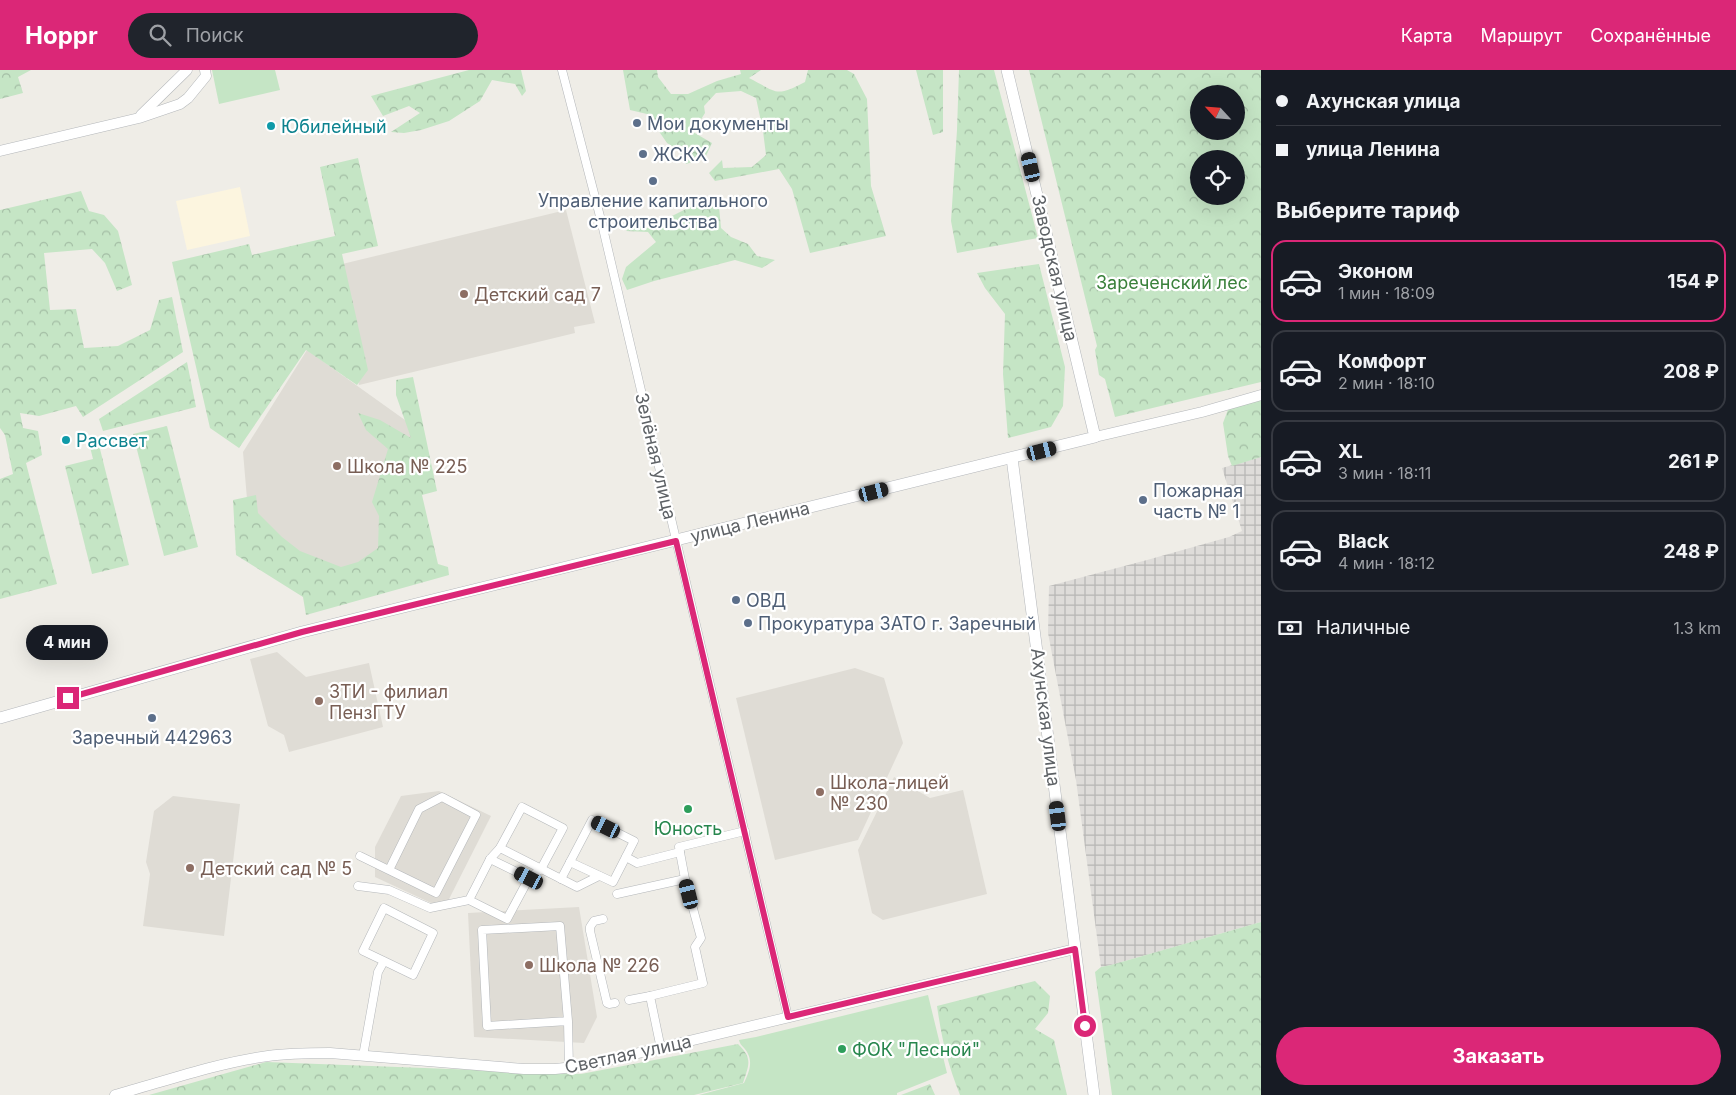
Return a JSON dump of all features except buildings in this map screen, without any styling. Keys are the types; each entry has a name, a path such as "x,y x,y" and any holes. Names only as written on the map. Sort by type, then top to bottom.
{"main road":[{"name":"Заводская улица","path":"1008,70 1095,437"},
{"name":"улица Ленина","path":"0,718 302,632 1095,437"},
{"name":"Ахунская улица","path":"1012,458 1094,1095"}],"street":[{"path":"139,118 187,70"},
{"path":"0,151 139,118 175,105 188,98 206,76 205,70"},
{"name":"Зелёная улица","path":"562,70 602,224 788,1017"},
{"path":"165,92 167,102 175,105"},
{"path":"1095,437 1202,412 1261,395"},
{"path":"360,856 436,893 476,815 442,797 419,809 389,870"},
{"path":"358,886 389,890 430,908 469,900 507,918 529,878 541,869 562,828 522,807 500,848 490,859 469,900"},
{"path":"561,879 592,820 634,841 613,882 570,862"},
{"path":"629,1000 704,983 695,947 701,938 685,879 679,847 745,831"},
{"path":"500,848 577,887 599,876"},
{"path":"626,857 637,863 680,852"},
{"path":"490,859 529,878"},
{"path":"617,894 685,879"},
{"path":"384,908 433,933 413,975 384,961 363,951 384,908"},
{"path":"602,919 594,921 590,931 607,1003 615,1003"},
{"path":"568,1021 487,1026 482,930 560,926 568,1021 569,1068"},
{"name":"Светлая улица","path":"115,1095 229,1063 300,1053 524,1069 569,1068 597,1064 1075,949"},
{"path":"363,1056 378,972 384,961"},
{"path":"650,996 661,1049"}],"shaded area":[{"path":"240,187 250,236 187,250 176,201"},
{"name":"Детский сад 7","path":"566,210 595,323 574,327 575,333 359,385 334,266"},
{"name":"Школа № 225","path":"307,350 419,430 412,484 429,568 331,594 250,534 243,452"},
{"path":"1261,457 1261,922 1101,967 1076,780 1048,633 1049,586 1229,537 1242,531 1222,468"},
{"name":"ЗТИ - филиал ПензГТУ","path":"277,652 306,677 369,663 383,727 289,752 284,735 268,726 250,659"},
{"name":"Школа-лицей № 230","path":"855,668 884,678 903,743 858,840 775,860 736,698"},
{"path":"894,777 930,798 963,790 987,894 883,920 872,913 858,850"},
{"path":"439,791 491,816 444,909 375,877 375,847 401,796"},
{"name":"Детский сад № 5","path":"173,796 240,804 224,936 143,926 150,874 146,862 154,811"},
{"name":"Школа № 226","path":"579,907 597,1017 584,1043 474,1037 468,913"}],"green space":[{"path":"0,70 31,70 18,77 23,93 0,99"},
{"path":"212,70 275,70 280,90 219,104"},
{"path":"469,70 521,70 526,91 522,96 515,84 492,80 480,101 449,121 404,133 391,132 420,113 409,106 383,116 371,96"},
{"path":"623,70 657,70 658,77 671,94 688,94 717,81 741,74 740,70 761,70 749,78 776,91 788,90 805,82 808,70 847,70 854,74 867,99 871,186 886,236 810,253 792,189 779,169 715,181 709,173 722,160 723,168 752,167 766,155 756,98 741,91 716,93 704,106 705,113 693,132 712,143 705,158 686,164 678,150 667,143 647,114 630,110"},
{"path":"916,70 943,70 943,132 933,135"},
{"path":"959,70 994,70 1038,238 957,253 951,221"},
{"name":"Зареченский лес","path":"1029,70 1261,70 1261,382 1115,417 1105,379 1099,375 1095,350 1097,346"},
{"path":"358,158 378,246 342,254 368,370 357,385 306,350 239,448 210,428 172,262 249,244 252,255 335,236 320,167"},
{"path":"81,191 89,211 104,215 118,231 132,285 117,291 105,263 92,249 44,253 50,310 76,309 84,348 118,346 150,330 159,300 172,297 183,352 83,417 76,406 39,416 20,413 23,428 38,431 42,455 26,463 57,584 0,599 0,479 13,474 5,435 0,428 0,210"},
{"path":"718,196 721,228 731,237 748,244 757,256 775,260 762,268 735,260 627,290 622,279 626,267 656,242 648,232 626,231 633,225 648,228 700,202"},
{"path":"1039,264 1065,367 1063,406 1051,427 1008,438 1003,374 1005,314 985,288 977,273"},
{"path":"187,362 196,407 103,431 99,419"},
{"path":"413,377 437,491 422,495 438,564 448,567 449,575 306,615 303,597 236,555 233,500 256,495 258,513 282,537 300,551 341,567 358,562 378,548 379,516 372,502 388,449 366,430 358,413 380,420 411,438 396,395 396,380"},
{"path":"1261,399 1261,457 1232,466 1228,456 1223,423 1229,407"},
{"path":"167,426 198,547 164,556 133,434"},
{"path":"99,445 129,565 92,574 65,466 93,459 90,447"},
{"path":"1261,922 1261,1095 1112,1095 1095,972 1101,967"},
{"path":"1035,981 1050,996 1048,1013 1035,1029 1054,1040 1067,1095 960,1095 946,1051 937,1006"},
{"name":"ФОК \"Лесной\"","path":"928,995 947,1073 897,1093 897,1095 699,1095 744,1083 750,1061 747,1052 739,1040"},
{"path":"738,1044 748,1058 747,1071 743,1083 694,1095 149,1095 266,1062 581,1074"},
{"path":"930,1084 935,1095 901,1095"}],"place":[{"name":"Мои документы","path":"637,123"},
{"name":"Юбилейный","path":"271,126"},
{"name":"ЖСКХ","path":"643,154"},
{"name":"Управление капитального строительства","path":"653,181"},
{"name":"Детский сад 7","path":"464,294"},
{"name":"Рассвет","path":"66,440"},
{"name":"Школа № 225","path":"337,466"},
{"name":"Пожарная часть № 1","path":"1143,500"},
{"name":"ОВД","path":"736,600"},
{"name":"Прокуратура ЗАТО г. Заречный","path":"748,623"},
{"name":"ЗТИ - филиал ПензГТУ","path":"319,701"},
{"name":"Заречный 442963","path":"152,718"},
{"name":"Школа-лицей № 230","path":"820,792"},
{"name":"Юность","path":"688,809"},
{"name":"Детский сад № 5","path":"190,868"},
{"name":"Школа № 226","path":"529,965"},
{"name":"ФОК \"Лесной\"","path":"842,1049"}],"route":[{"path":"68,698 302,632 676,541 788,1017 1075,949 1085,1026"}]}
